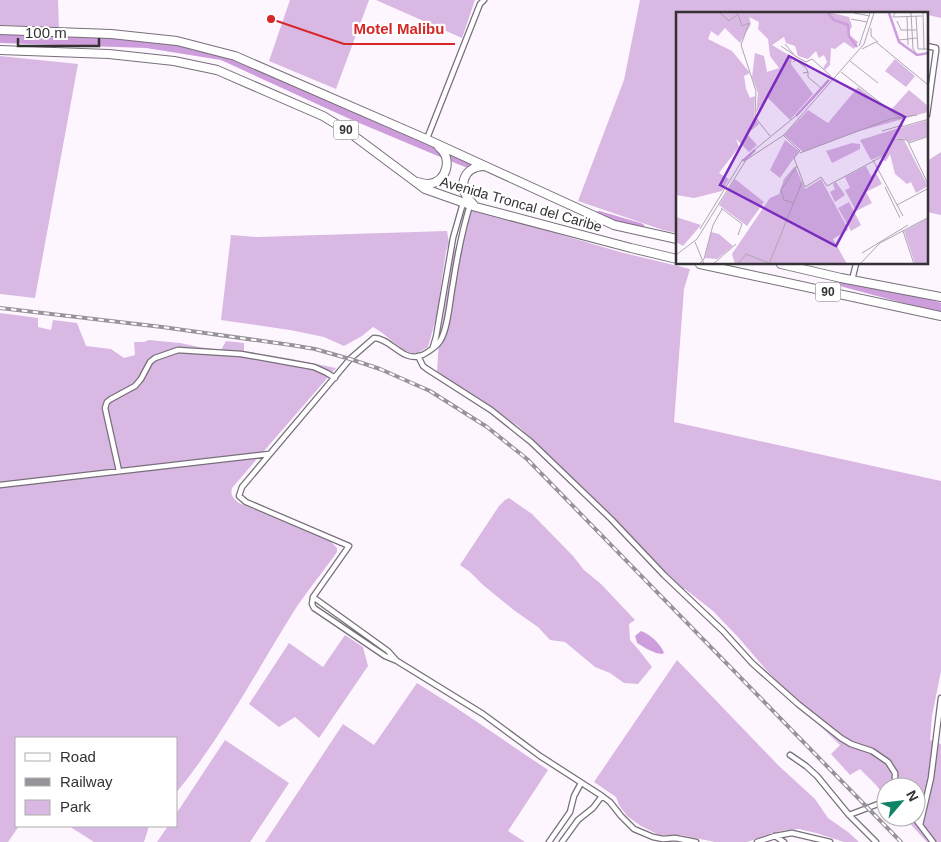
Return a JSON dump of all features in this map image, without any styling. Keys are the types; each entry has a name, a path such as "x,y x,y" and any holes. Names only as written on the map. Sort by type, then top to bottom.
{"highway":[{"name":"Avenida Troncal del Caribe","path":"0,30 111,34 177,41 235,56 426,139 614,225 676,239"},
{"name":"Avenida Troncal del Caribe","path":"0,50 109,54 174,60 218,70 323,116 346,130 425,189 470,205 676,259"},
{"path":"413,180 429,184 437,181 444,175 447,167 447,158 443,150 426,139"},
{"path":"470,205 463,190 464,179 470,170 486,166"},
{"name":"90","path":"705,265 941,316"},
{"name":"90","path":"785,265 941,297"}],"street":[{"path":"426,139 480,4 484,0"},
{"path":"928,46 936,49 928,108"},
{"path":"433,347 454,238 470,205"},
{"path":"470,205 460,240 448,316 438,344 430,351 418,356 410,356 383,339 374,338 350,359 242,487 239,496 246,502 349,546 313,597 312,604 314,608 384,656 397,661 482,714 540,756 602,796 610,802 634,829 652,837 663,839 675,838 696,842"},
{"path":"852,280 856,265"},
{"path":"119,471 105,408 107,402 111,399 135,386 150,362 155,358 178,350 241,354 314,366 335,378"},
{"path":"418,356 423,366 491,410 531,442 611,519 664,575 723,631 752,663 798,704 841,738 851,744 872,751 888,762 895,773 895,777"},
{"path":"0,485 270,454"},
{"path":"313,597 388,651 397,661"},
{"path":"926,799 931,778 941,698"},
{"path":"790,755 817,776 876,842"},
{"path":"549,842 570,812 574,796 581,783"},
{"path":"562,842 578,820 593,808 602,796"},
{"path":"849,814 876,805"},
{"path":"922,827 933,842"},
{"path":"757,842 792,833 830,842"},
{"path":"775,836 784,842"}],"green space":[{"path":"0,0 58,0 59,28 0,25"},
{"path":"290,0 369,0 336,89 269,61"},
{"path":"376,0 475,0 462,38"},
{"path":"640,0 941,0 941,18 928,15 928,12 676,12 676,233 578,201 624,80"},
{"path":"0,56 78,64 35,298 0,294"},
{"path":"941,152 941,215 928,212 928,160"},
{"path":"471,210 620,252 690,269 684,289 674,422 941,481 941,671 932,716 930,740 941,744 941,842 927,842 913,827 926,827 926,777 876,777 876,785 860,769 850,775 831,754 840,745 768,672 713,611 685,589 682,589 635,540 518,426 437,372 439,341 454,251"},
{"path":"447,231 449,243 446,251 438,311 428,347 414,354 402,349 373,327 344,346 324,337 221,320 231,235 257,237"},
{"path":"0,313 38,318 38,327 51,330 53,320 77,323 86,346 111,349 124,358 135,355 134,342 149,340 221,350 226,341 244,343 244,351 336,368 232,488 232,495 239,503 331,542 337,548 337,552 294,611 238,704 193,772 178,791 178,737 15,737 15,827 18,827 8,842 0,842"},
{"path":"509,498 532,514 584,570 601,584 635,620 629,624 630,640 652,667 638,684 624,683 610,673 595,667 565,642 550,640 538,627 515,611 460,565 499,506"},
{"path":"345,635 363,647 368,666 319,738 295,717 279,727 249,704 289,643 323,667"},
{"path":"677,660 779,766 815,799 828,818 859,842 844,842 799,829 780,831 747,842 715,842 680,835 659,835 627,816 616,797 594,782"},
{"path":"417,683 548,770 508,831 525,842 265,842 343,724 374,745"},
{"path":"225,740 289,783 250,842 157,842 167,827 178,827 178,811"},
{"path":"71,827 149,827 144,842 94,842"}],"shaded area":[{"path":"641,631 655,640 664,653 656,653 637,643 635,636"}],"waterway":[{"path":"0,38 147,43 222,55 353,115 441,152"},
{"path":"449,155 474,165"},
{"path":"599,216 640,228"},
{"path":"840,281 941,308"}],"railway":[{"path":"0,308 162,327 315,349 380,369 430,391 487,427 527,459 901,842"}],"place":[{"name":"Motel Malibu","path":"271,19"}]}
